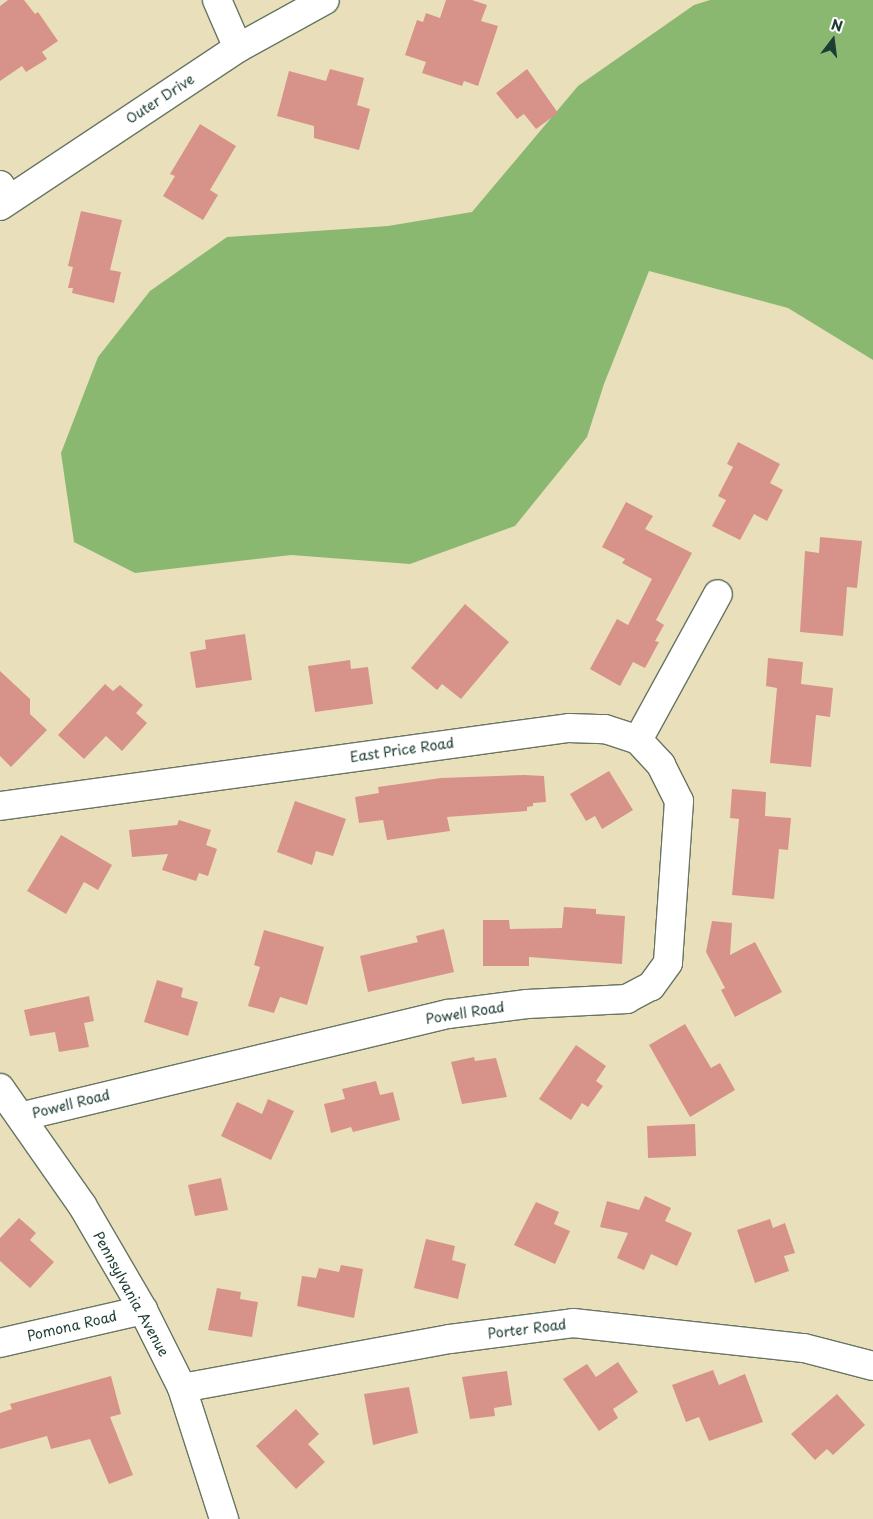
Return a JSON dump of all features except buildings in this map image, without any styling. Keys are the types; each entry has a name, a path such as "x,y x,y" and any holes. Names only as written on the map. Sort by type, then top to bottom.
{"street":[{"path":"217,0 238,48"},
{"name":"Outer Drive","path":"3,196 238,48 325,0"},
{"path":"638,740 718,594"},
{"name":"East Price Road","path":"0,806 569,728 605,729 638,740"},
{"name":"Powell Road","path":"22,1116 448,1014 527,1004 627,999 651,986 668,963 679,801 661,765 638,740"},
{"name":"Pennsylvania Avenue","path":"0,1088 22,1116 82,1205 143,1310 182,1388 224,1519"},
{"name":"Pomona Road","path":"0,1343 143,1310"},
{"name":"Porter Road","path":"182,1388 432,1342 573,1323 804,1348 873,1366"}],"green space":[{"path":"710,0 873,0 873,360 788,308 649,271 604,384 587,437 515,526 410,564 291,555 135,573 74,542 61,453 98,357 150,291 227,237 388,226 472,212 578,86 694,5"}]}
